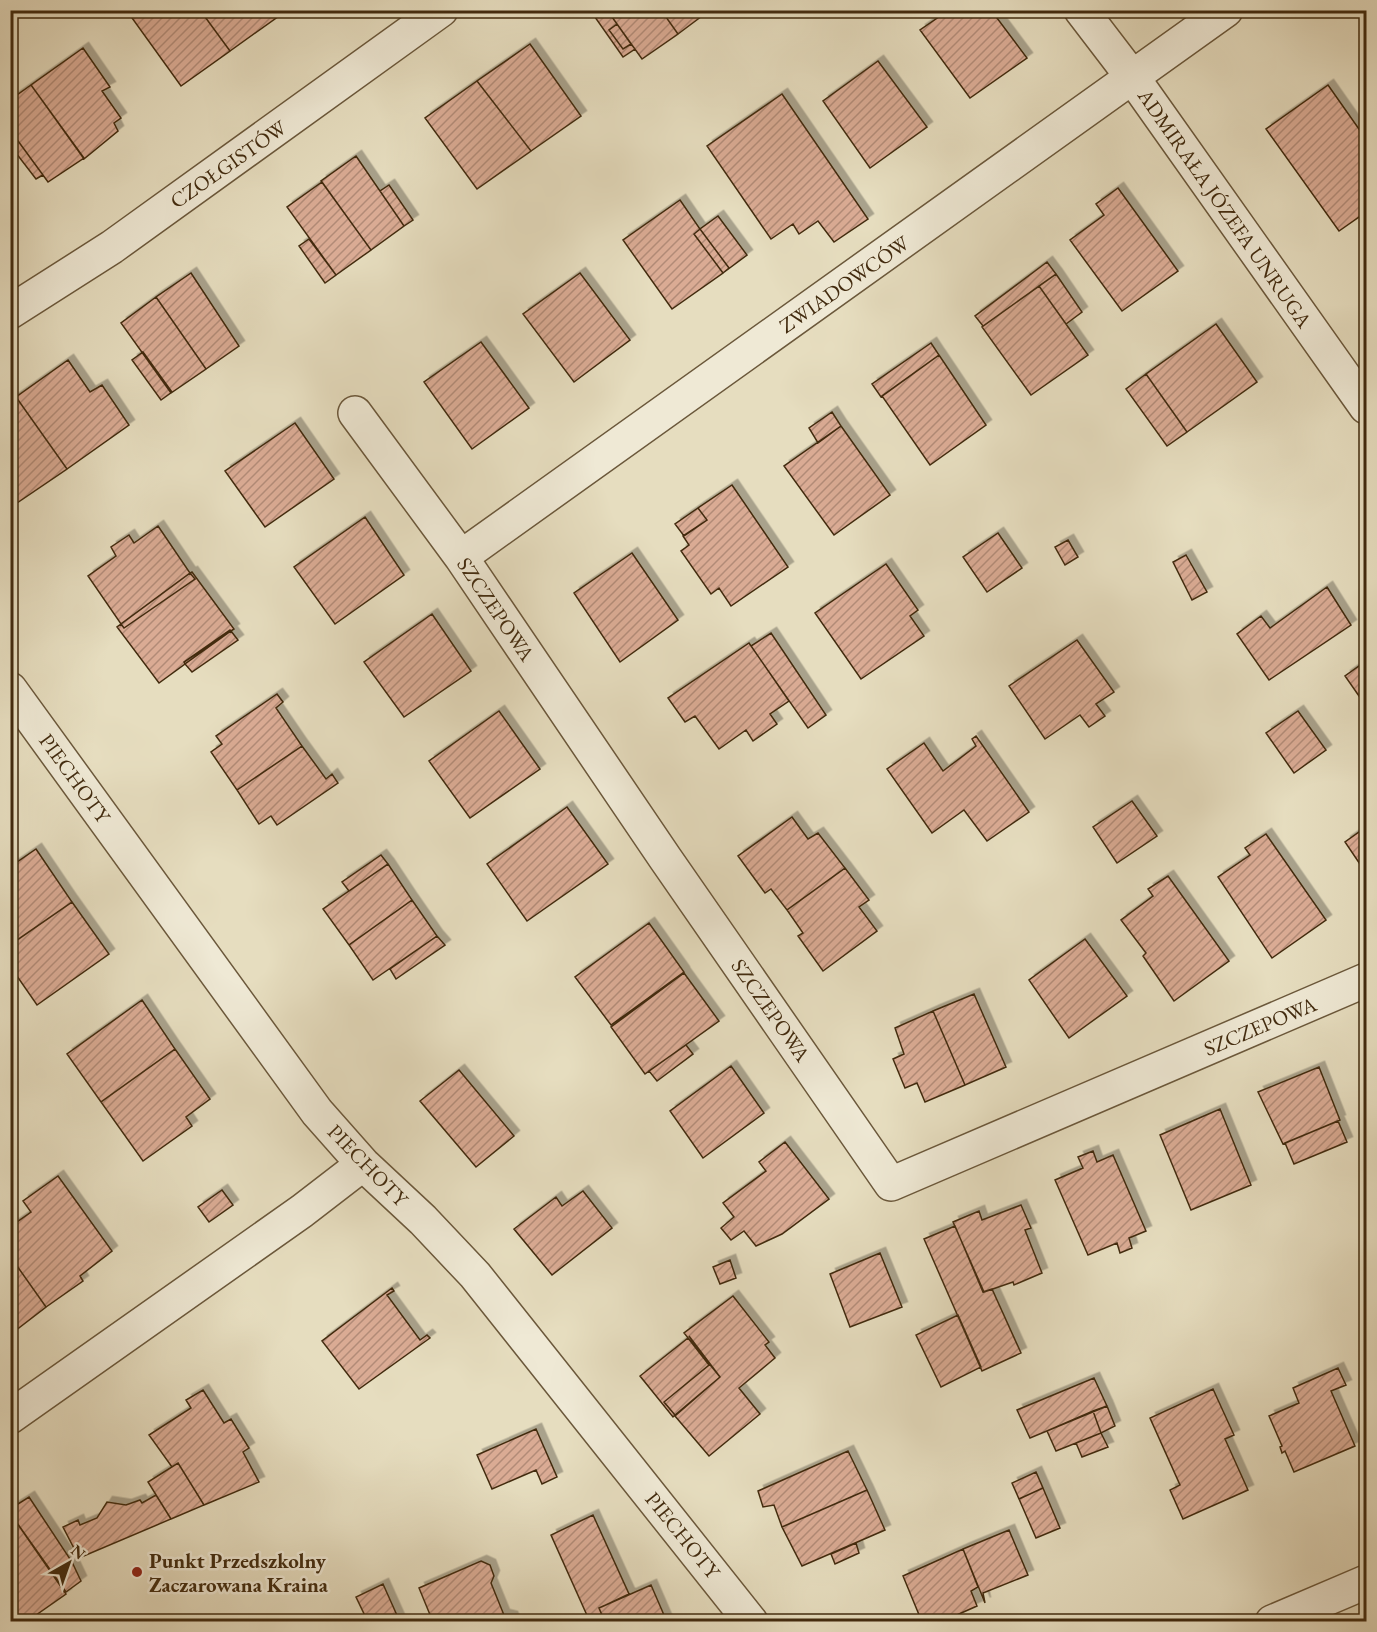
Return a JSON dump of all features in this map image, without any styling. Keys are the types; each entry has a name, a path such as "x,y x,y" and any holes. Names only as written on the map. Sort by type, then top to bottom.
{"street":[{"name":"CZOŁGISTÓW","path":"10,312 112,247 441,10"},
{"name":"ADMIRAŁA JÓZEFA UNRUGA","path":"1081,10 1133,78 1366,407"},
{"name":"ZWIADOWCÓW","path":"461,557 1226,10"},
{"name":"SZCZEPOWA","path":"355,413 461,557 665,858 891,1184 1366,980"},
{"name":"PIECHOTY","path":"10,689 317,1112 363,1164 423,1220 475,1275 751,1622"},
{"path":"10,1417 302,1211 363,1164"},
{"path":"1272,1622 1366,1582"}],"building":[{"path":"200,10 275,10 279,16 230,51"},
{"path":"200,10 230,51 181,86 127,11"},
{"path":"590,10 607,10 617,24 609,30 623,49 631,44 635,49 623,57"},
{"path":"607,10 661,10 678,34 642,59"},
{"path":"661,10 710,10 678,34"},
{"path":"949,10 991,10 1027,58 970,98 920,30"},
{"path":"617,24 631,44 623,49 609,30"},
{"path":"530,44 581,116 531,151 477,81"},
{"path":"83,48 110,87 102,91 121,118 114,123 118,131 84,159 31,85"},
{"path":"878,61 927,127 870,168 823,101"},
{"path":"477,81 531,151 477,189 425,118"},
{"path":"31,85 84,158 48,182 10,130 10,100"},
{"path":"1328,85 1366,139 1366,212 1339,231 1266,129"},
{"path":"782,94 868,219 834,242 818,221 799,234 793,224 771,239 707,146"},
{"path":"10,130 43,175 36,179 16,153 10,157"},
{"path":"356,156 404,226 371,250 321,181"},
{"path":"322,182 371,250 336,275 287,207"},
{"path":"389,185 413,220 404,226 380,191"},
{"path":"1118,188 1178,271 1122,311 1070,240 1104,215 1096,204"},
{"path":"680,200 700,229 694,234 723,273 672,309 623,240"},
{"path":"718,216 747,255 723,273 729,268 700,229"},
{"path":"700,229 729,268 723,273 694,234"},
{"path":"309,239 336,275 325,283 299,246"},
{"path":"1047,262 1056,274 983,326 975,316"},
{"path":"191,273 239,346 206,369 156,297"},
{"path":"580,273 630,340 574,382 523,314"},
{"path":"1056,274 1082,312 1066,324 1039,286"},
{"path":"1039,286 1088,355 1031,395 982,327"},
{"path":"156,297 206,369 171,393 121,323"},
{"path":"1216,324 1257,382 1187,432 1146,374"},
{"path":"481,342 529,408 472,449 424,382"},
{"path":"931,343 939,355 881,397 872,384"},
{"path":"143,352 172,392 161,400 132,360"},
{"path":"939,355 986,425 930,465 882,396"},
{"path":"68,360 90,392 102,385 129,425 67,469 16,397"},
{"path":"1146,374 1187,432 1167,446 1126,389"},
{"path":"16,397 67,469 14,505 10,500 10,401"},
{"path":"832,412 841,426 818,443 809,428"},
{"path":"295,423 334,479 265,527 225,471"},
{"path":"841,426 890,495 834,535 784,466"},
{"path":"732,485 788,567 731,606 719,588 711,594 681,551 689,545 683,536 707,520 698,508"},
{"path":"698,508 707,520 684,536 675,524"},
{"path":"365,517 404,575 335,624 294,567"},
{"path":"158,526 190,573 121,624 88,576 116,556 111,547 129,535 134,543"},
{"path":"998,533 1022,568 987,592 963,557"},
{"path":"1068,540 1078,557 1065,565 1055,547"},
{"path":"632,553 678,620 620,662 574,593"},
{"path":"1186,555 1207,592 1192,600 1173,562"},
{"path":"886,564 918,610 910,616 924,636 861,679 815,613"},
{"path":"192,572 234,629 184,662 185,664 159,683 117,627 121,624 124,628 195,579 190,573"},
{"path":"190,573 195,579 124,628 121,624"},
{"path":"1327,587 1351,625 1269,680 1237,634 1261,616 1270,628"},
{"path":"432,614 471,671 404,717 364,662"},
{"path":"231,631 185,664 184,662"},
{"path":"231,631 238,640 192,672 185,664"},
{"path":"771,633 826,715 808,728 751,646"},
{"path":"1077,640 1114,692 1096,704 1105,716 1089,727 1080,715 1045,739 1009,686"},
{"path":"749,643 789,701 770,714 777,724 753,741 746,730 719,749 695,716 685,722 668,698"},
{"path":"1366,661 1366,706 1345,676"},
{"path":"277,694 283,702 276,708 302,746 237,790 211,752 222,744 216,736"},
{"path":"499,711 540,769 470,818 429,761"},
{"path":"1298,711 1326,750 1294,773 1266,733"},
{"path":"976,736 1029,812 987,841 964,810 932,833 887,769 924,743 943,771 976,746 972,739"},
{"path":"302,746 326,779 332,774 338,783 277,825 271,816 259,824 237,790"},
{"path":"1132,801 1157,836 1117,863 1093,827"},
{"path":"567,807 608,864 527,921 487,864"},
{"path":"792,817 808,839 818,833 845,868 787,910 771,889 765,893 738,856"},
{"path":"1366,827 1366,873 1345,842"},
{"path":"1266,834 1326,920 1272,958 1218,877 1250,855 1245,848"},
{"path":"36,849 72,902 10,945 10,867"},
{"path":"381,855 388,864 349,891 342,882"},
{"path":"388,864 412,900 349,945 323,909"},
{"path":"845,868 869,900 859,907 877,931 823,971 798,936 803,933 787,910"},
{"path":"1168,876 1229,961 1174,1001 1143,956 1146,953 1121,920 1153,896 1148,889"},
{"path":"412,900 437,936 373,980 349,945"},
{"path":"72,902 109,954 37,1005 10,966 10,945"},
{"path":"649,923 684,972 611,1025 575,977"},
{"path":"437,936 445,945 396,979 390,969"},
{"path":"1085,939 1127,996 1069,1038 1029,980"},
{"path":"684,973 719,1021 645,1074 611,1027"},
{"path":"974,994 1006,1067 965,1085 933,1011"},
{"path":"142,1000 175,1049 101,1102 67,1054"},
{"path":"933,1011 965,1085 925,1102 917,1083 905,1088 893,1059 904,1054 895,1028"},
{"path":"686,1045 693,1054 657,1081 649,1071"},
{"path":"175,1049 210,1099 186,1117 192,1126 143,1161 101,1102"},
{"path":"731,1066 764,1113 703,1158 670,1111"},
{"path":"1319,1067 1340,1120 1283,1144 1258,1092"},
{"path":"459,1070 514,1136 476,1167 420,1101"},
{"path":"1220,1109 1251,1185 1191,1210 1160,1135"},
{"path":"1338,1121 1347,1142 1294,1164 1285,1143"},
{"path":"785,1142 829,1199 782,1234 756,1246 744,1231 731,1240 721,1228 734,1217 723,1203 766,1171 759,1162"},
{"path":"1093,1151 1097,1162 1113,1155 1146,1231 1129,1238 1132,1248 1120,1253 1117,1243 1088,1255 1055,1180 1083,1168 1078,1157"},
{"path":"58,1176 112,1251 80,1276 83,1281 46,1307 10,1256 10,1227 31,1212 23,1201"},
{"path":"222,1190 233,1205 209,1222 198,1207"},
{"path":"583,1191 612,1228 552,1275 514,1229 556,1197 562,1206"},
{"path":"1021,1205 1031,1228 1025,1230 1042,1273 1014,1285 1013,1282 984,1292 953,1222 979,1211 982,1220"},
{"path":"955,1226 983,1292 992,1289 1021,1353 982,1371 924,1239"},
{"path":"880,1253 902,1307 850,1327 830,1274"},
{"path":"10,1256 46,1307 11,1334 10,1334"},
{"path":"730,1260 736,1278 720,1284 713,1267"},
{"path":"392,1288 394,1291 387,1295 420,1340 427,1335 430,1338 359,1389 322,1341"},
{"path":"733,1296 769,1342 765,1345 775,1358 739,1388 760,1414 709,1456 675,1416 720,1377 684,1333"},
{"path":"958,1315 981,1367 941,1387 916,1335"},
{"path":"689,1336 720,1377 675,1415 664,1402 709,1365"},
{"path":"688,1338 709,1365 664,1402 675,1415 673,1417 640,1376"},
{"path":"1338,1368 1346,1385 1331,1391 1355,1446 1294,1472 1285,1451 1282,1453 1280,1447 1282,1446 1269,1416 1299,1403 1293,1388"},
{"path":"1094,1378 1107,1406 1030,1438 1017,1410"},
{"path":"1213,1389 1234,1435 1225,1439 1248,1490 1183,1519 1170,1490 1180,1485 1150,1418"},
{"path":"203,1390 224,1423 231,1419 249,1448 243,1452 259,1482 204,1505 178,1463 172,1467 149,1435 191,1408 186,1400"},
{"path":"1107,1406 1115,1426 1101,1433 1093,1411"},
{"path":"1093,1411 1101,1433 1056,1451 1047,1431"},
{"path":"536,1429 557,1477 542,1484 536,1470 492,1489 477,1455"},
{"path":"1101,1433 1108,1447 1082,1457 1076,1443"},
{"path":"848,1451 867,1490 782,1527 774,1505 763,1507 758,1491"},
{"path":"178,1463 204,1505 171,1519 148,1482"},
{"path":"1036,1472 1043,1488 1019,1499 1012,1483"},
{"path":"1043,1488 1060,1528 1036,1538 1019,1499"},
{"path":"867,1490 885,1530 802,1566 782,1527"},
{"path":"156,1495 171,1519 79,1558 63,1527 78,1520 80,1525 97,1518 107,1502 126,1505 140,1500 142,1503"},
{"path":"29,1497 72,1562 81,1581 66,1592 10,1513 10,1509"},
{"path":"10,1513 66,1594 26,1622 10,1622"},
{"path":"593,1515 629,1594 599,1608 605,1622 590,1622 551,1535"},
{"path":"1009,1530 1028,1575 983,1593 985,1603 963,1549"},
{"path":"856,1543 859,1553 835,1564 831,1554"},
{"path":"963,1549 978,1587 971,1591 977,1606 941,1622 922,1622 903,1576"},
{"path":"481,1561 490,1565 494,1576 491,1583 504,1615 488,1622 433,1622 419,1588"},
{"path":"383,1584 400,1622 368,1622 356,1597"},
{"path":"651,1585 667,1622 605,1622 599,1608"},
{"path":"504,1615 512,1617 514,1622 488,1622"}],"place":[{"name":"Punkt Przedszkolny Zaczarowana Kraina","path":"137,1572"}]}
